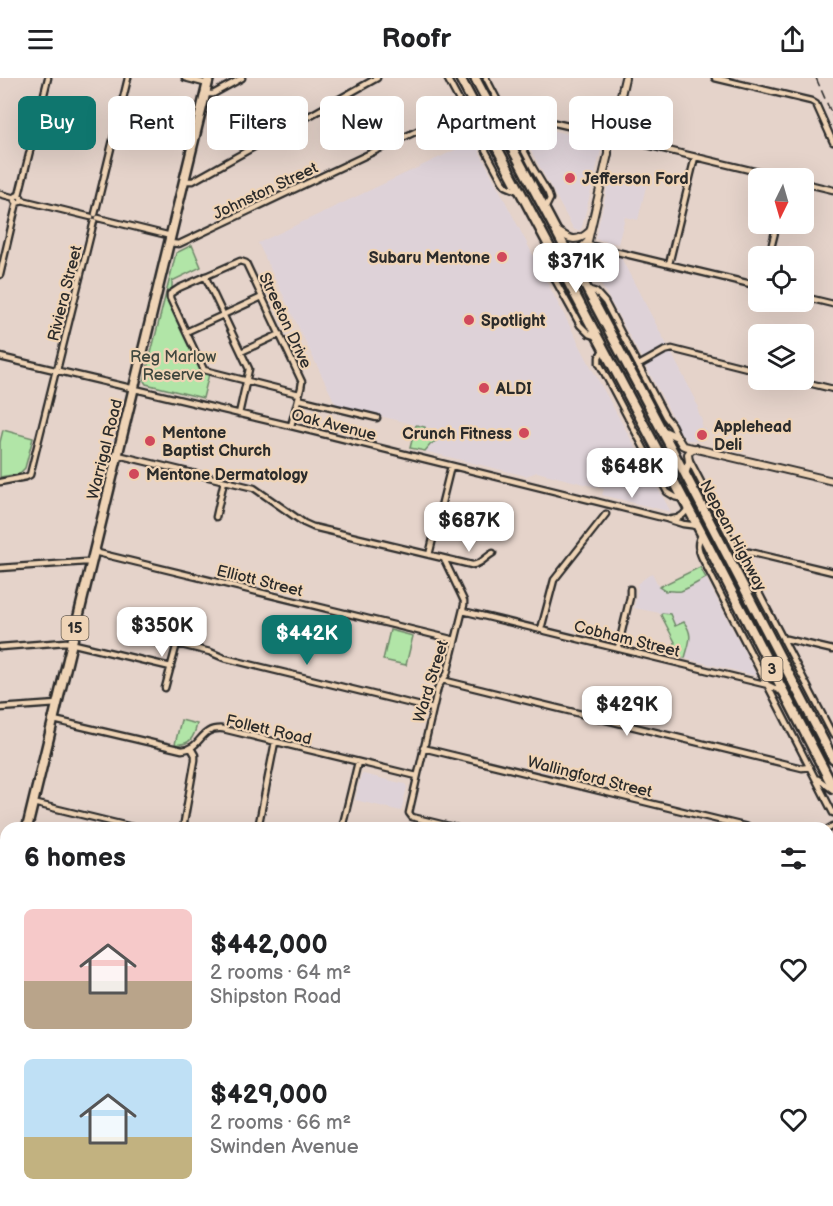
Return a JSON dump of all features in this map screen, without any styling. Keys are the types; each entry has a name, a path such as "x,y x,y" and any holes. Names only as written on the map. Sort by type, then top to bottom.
{"highway":[{"name":"Nepean Highway","path":"460,78 470,96"},
{"name":"Nepean Highway","path":"475,78 484,96"},
{"name":"Warrigal Road","path":"28,822 209,81"},
{"name":"Nepean Highway","path":"498,150 684,499 698,526 700,537 709,547 833,789"},
{"name":"Nepean Highway","path":"513,150 832,757"},
{"path":"530,212 544,208"},
{"path":"561,269 572,261"},
{"path":"613,366 624,360"},
{"path":"709,547 720,541"}],"street":[{"path":"0,275 48,78"},
{"name":"Riviera Street","path":"0,482 30,475 128,78"},
{"path":"185,78 209,81"},
{"path":"205,94 211,95 242,78"},
{"path":"184,181 194,181 377,78"},
{"path":"447,78 457,96"},
{"path":"486,78 496,96"},
{"path":"621,96 625,78"},
{"path":"715,78 811,101 816,104 833,142"},
{"name":"Johnston Street","path":"168,249 169,243 181,243 416,132"},
{"path":"486,150 504,184 520,192"},
{"path":"524,150 548,193 550,199 544,208"},
{"path":"572,261 588,243 609,150"},
{"path":"666,150 748,170"},
{"path":"669,264 694,157"},
{"path":"814,185 833,190"},
{"path":"0,194 171,236"},
{"path":"556,230 573,239 582,238 590,232"},
{"path":"588,243 748,283"},
{"path":"551,251 544,260 583,330 598,337"},
{"name":"Streeton Drive","path":"205,276 240,261 246,263 302,382 291,426"},
{"path":"239,414 246,381 249,369 205,276 172,292 170,298 204,370 246,381 377,418"},
{"path":"587,290 596,292 603,298 665,416 672,425 833,735"},
{"path":"186,332 262,297"},
{"path":"814,299 833,304"},
{"path":"241,351 280,334"},
{"path":"604,348 599,357 599,363 632,426 667,492 684,499"},
{"path":"639,365 672,349 748,368"},
{"name":"Oak Avenue","path":"0,357 698,526"},
{"path":"814,384 833,389"},
{"path":"632,426 649,433"},
{"path":"661,430 676,437 681,443 697,448 833,481"},
{"path":"685,474 689,452 697,448"},
{"path":"118,455 257,489 310,526 475,566 493,553"},
{"path":"429,555 451,466"},
{"path":"216,517 224,481"},
{"path":"666,519 681,517 688,508"},
{"path":"542,629 554,580 606,514"},
{"path":"700,537 698,548 702,558 833,813"},
{"name":"Elliott Street","path":"94,552 455,640"},
{"path":"738,554 749,552 833,572"},
{"path":"444,559 464,601 463,611"},
{"path":"0,568 91,563"},
{"path":"618,648 630,589"},
{"name":"Cobham Street","path":"463,611 768,685 784,693"},
{"name":"Ward Street","path":"432,822 412,817 409,813 438,687 447,674 463,611"},
{"path":"165,688 180,631"},
{"path":"783,640 833,650"},
{"path":"0,647 64,642 171,667"},
{"path":"177,644 207,651 224,658 433,709"},
{"path":"442,681 802,768 809,766"},
{"path":"0,708 57,704"},
{"path":"53,720 177,750 191,748 195,760 184,822"},
{"name":"Follett Road","path":"191,748 208,731 223,729 417,776"},
{"path":"809,740 809,766"},
{"path":"259,822 275,742"},
{"name":"Wallingford Street","path":"423,748 727,822"},
{"path":"820,762 832,757"},
{"path":"343,822 358,762"},
{"path":"815,776 833,789"},
{"path":"33,802 106,822"}],"shaded area":[{"name":"Jefferson Ford","path":"557,132 569,134 569,150 601,150 582,227 580,230 573,228 530,150 557,150"},
{"path":"455,150 479,150 590,365 671,512 602,495 604,489 537,472 526,476 416,449 442,436 416,425 336,405 258,243"},
{"path":"611,173 647,182 638,220 625,217 618,244 595,239"},
{"path":"592,250 620,256 696,400 702,421 701,428 706,429 703,441 687,440 682,435 589,262"},
{"path":"652,573 659,587 676,591 706,578 757,676 671,655 675,642 660,613 634,608 637,584"},
{"path":"363,774 405,784 407,787 401,811 355,800"}],"green space":[{"name":"Reg Marlow Reserve","path":"192,245 201,267 172,281 172,289 168,298 201,369 209,374 203,398 146,384 144,381 176,253"},
{"path":"416,425 443,436 425,451 410,448"},
{"path":"3,430 33,438 25,468 19,474 0,477 0,442"},
{"path":"700,567 706,578 687,588 679,591 665,591 659,587"},
{"path":"662,613 670,614 675,626 684,622 687,627 690,639 685,658 672,655 675,642"},
{"path":"390,630 413,636 406,665 383,660"},
{"path":"181,720 197,724 188,742 175,744"}],"railway":[{"path":"816,78 833,117"}],"place":[{"name":"Jefferson Ford","path":"570,178"},
{"name":"Subaru Mentone","path":"502,257"},
{"name":"Spotlight","path":"469,320"},
{"name":"ALDI","path":"484,388"},
{"name":"Crunch Fitness","path":"524,433"},
{"name":"Applehead Deli","path":"702,435"},
{"name":"Mentone Baptist Church","path":"150,441"},
{"name":"Mentone Dermatology","path":"134,474"}]}
